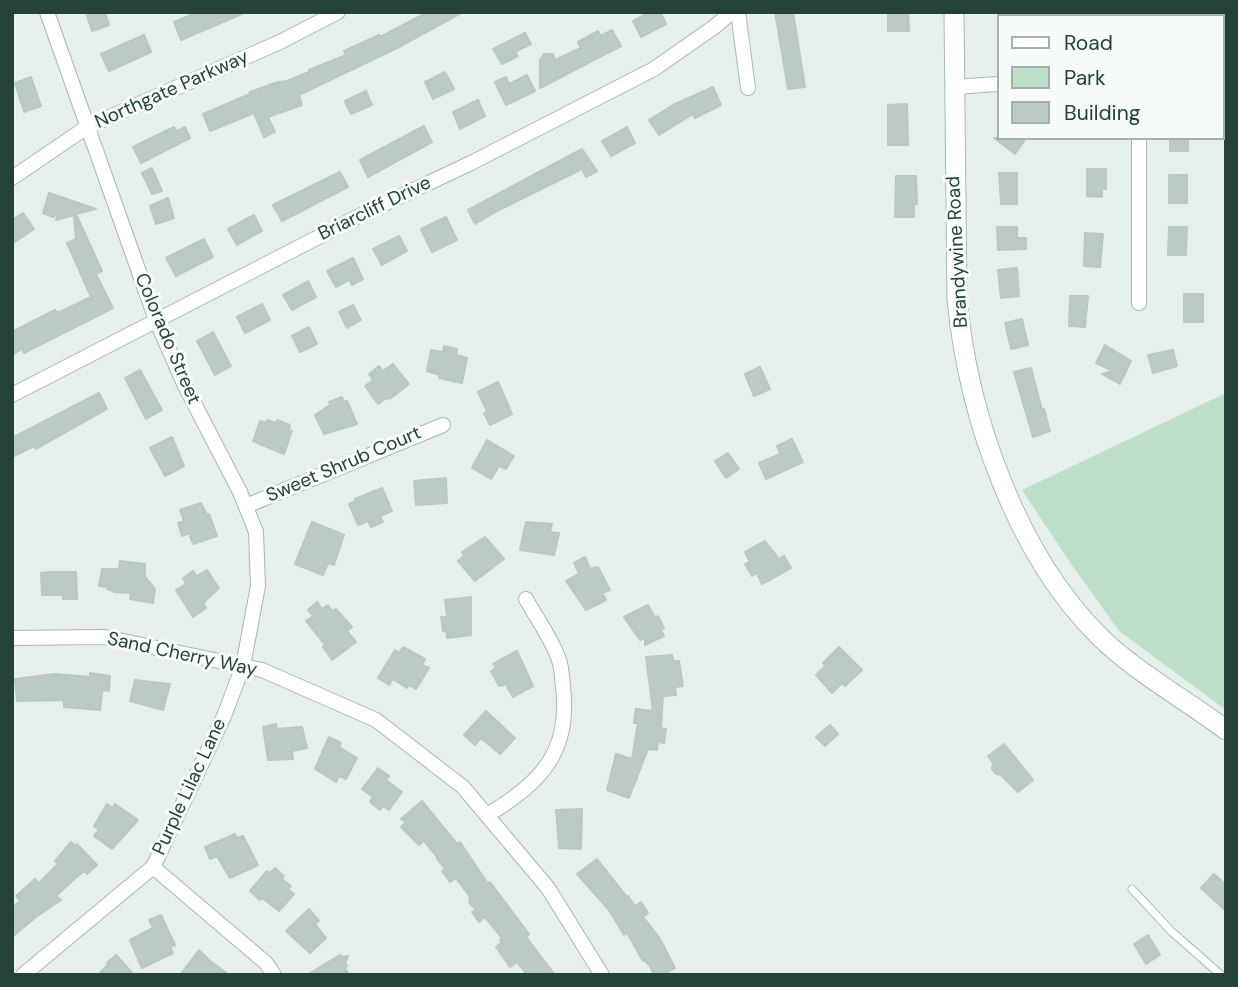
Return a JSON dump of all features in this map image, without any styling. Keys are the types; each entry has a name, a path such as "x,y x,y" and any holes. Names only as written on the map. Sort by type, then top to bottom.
{"main road":[{"name":"Brandywine Road","path":"954,12 955,244 960,328 985,438 1010,499 1053,577 1094,630 1115,650 1226,730"}],"street":[{"name":"Colorado Street","path":"47,12 156,320 256,532 258,586 243,666"},
{"name":"Northgate Parkway","path":"12,178 87,127 280,42 338,12"},
{"name":"Briarcliff Drive","path":"12,395 654,69 732,12"},
{"path":"738,12 748,88"},
{"path":"955,87 996,84"},
{"path":"1139,140 1139,303"},
{"name":"Sweet Shrub Court","path":"246,506 443,425"},
{"path":"487,815 518,797 526,789 550,763 561,738 565,703 560,661 526,599"},
{"name":"Sand Cherry Way","path":"12,638 104,637 262,670 376,720 463,787 548,888 602,975"},
{"name":"Purple Lilac Lane","path":"23,975 153,867 224,716 243,666"},
{"path":"153,867 266,963 274,975"}],"lane":[{"path":"1132,889 1171,932 1221,975"}],"green space":[{"path":"1226,393 1226,710 1119,631 1022,490"}],"building":[{"path":"86,12 105,12 109,25 92,31"},
{"path":"198,12 244,13 181,40 174,22"},
{"path":"428,12 463,12 397,48 299,95 302,105 268,117 275,132 264,137 254,113 210,131 203,114 250,92 309,72 346,55 344,51 379,35 380,37"},
{"path":"650,12 660,12 666,24 641,37 633,21"},
{"path":"775,12 793,12 805,87 788,89"},
{"path":"888,12 908,12 909,31 888,31"},
{"path":"612,30 621,46 540,88 540,60 544,54 553,54 555,60 581,48 578,42 598,31 601,36"},
{"path":"525,33 531,44 515,52 518,56 502,64 493,49"},
{"path":"144,35 151,52 109,71 101,54"},
{"path":"445,72 454,89 433,99 425,82"},
{"path":"527,75 535,91 506,105 495,82 506,77 509,84"},
{"path":"31,77 41,106 24,112 15,83"},
{"path":"713,87 721,105 695,118 693,114 659,135 649,120 673,105"},
{"path":"366,91 372,105 351,114 345,101"},
{"path":"478,100 485,116 460,129 453,112"},
{"path":"907,104 908,145 888,145 888,105"},
{"path":"424,126 432,142 368,177 360,160"},
{"path":"174,127 177,131 185,127 190,138 141,163 133,147"},
{"path":"627,127 635,143 611,156 602,141"},
{"path":"997,140 1025,140 1015,154"},
{"path":"1170,140 1188,140 1188,151 1170,151"},
{"path":"582,149 597,171 586,177 582,169 475,224 468,210"},
{"path":"152,168 162,191 152,194 142,173"},
{"path":"1087,169 1106,169 1106,189 1102,189 1102,197 1087,196"},
{"path":"340,172 348,187 282,221 273,205"},
{"path":"999,173 1017,173 1017,204 1001,204"},
{"path":"1169,175 1187,175 1187,203 1169,203"},
{"path":"896,176 916,176 917,204 914,204 914,217 895,217"},
{"path":"49,193 96,209 76,214 102,271 96,274 113,308 24,353 22,349 12,355 12,332 55,310 58,313 91,297 67,243 76,239 74,215 56,220 58,213 53,217 43,213"},
{"path":"168,198 174,218 156,224 150,206"},
{"path":"23,213 34,229 12,244 12,220"},
{"path":"254,215 262,231 237,245 228,229"},
{"path":"446,217 457,240 432,252 421,229"},
{"path":"997,227 1017,227 1017,238 1026,238 1026,249 998,250"},
{"path":"1169,227 1187,227 1186,255 1168,255"},
{"path":"1085,233 1103,234 1100,267 1084,266"},
{"path":"399,236 407,251 382,265 373,249"},
{"path":"204,239 213,257 176,276 166,258"},
{"path":"353,258 363,279 352,285 349,280 336,287 327,271"},
{"path":"1017,268 1019,296 1001,298 998,270"},
{"path":"308,281 316,297 292,310 283,295"},
{"path":"1184,294 1203,294 1203,322 1184,322"},
{"path":"1070,296 1088,296 1085,327 1069,326"},
{"path":"262,304 270,320 245,333 237,317"},
{"path":"353,305 361,320 347,328 339,312"},
{"path":"1022,319 1028,345 1011,349 1005,323"},
{"path":"309,327 317,344 300,352 292,336"},
{"path":"213,332 231,366 215,375 197,341"},
{"path":"1105,345 1131,361 1120,384 1102,374 1113,371 1096,363"},
{"path":"444,346 457,349 456,355 467,358 462,383 439,378 440,375 427,371 431,350 443,352"},
{"path":"1173,350 1177,366 1153,373 1148,355"},
{"path":"393,364 409,384 378,404 365,386 373,380 369,374 379,366 383,371"},
{"path":"760,367 770,389 754,396 745,374"},
{"path":"1031,368 1050,431 1033,437 1014,372"},
{"path":"140,370 162,410 146,419 125,378"},
{"path":"498,382 512,414 490,425 478,392"},
{"path":"99,393 107,409 36,449 34,446 12,457 12,438"},
{"path":"342,397 344,402 347,401 357,424 324,434 315,415 330,405 329,402"},
{"path":"267,420 276,423 277,420 290,425 289,430 292,431 284,454 253,441 260,421 266,423"},
{"path":"172,437 184,466 165,476 150,448"},
{"path":"792,439 803,462 766,479 759,463 780,454 777,446"},
{"path":"487,440 514,456 506,469 499,466 491,479 472,468"},
{"path":"728,453 739,469 726,478 715,461"},
{"path":"446,478 447,503 416,505 414,481"},
{"path":"382,488 392,511 380,516 383,522 371,527 368,521 358,525 349,504"},
{"path":"201,503 207,515 209,514 217,536 193,544 189,533 182,536 178,523 184,521 180,510"},
{"path":"312,522 344,535 334,565 328,563 323,575 295,564"},
{"path":"526,522 552,524 550,532 559,533 554,555 520,550"},
{"path":"485,537 504,559 475,581 458,561 464,556 462,552"},
{"path":"765,541 779,559 784,556 791,568 762,584 757,573 752,576 745,564 750,562 745,552"},
{"path":"585,557 590,569 598,567 610,590 602,593 606,600 586,610 566,581 579,574 574,563"},
{"path":"120,561 145,564 145,577 155,589 153,603 130,599 131,593 115,592 107,589 108,587 99,586 102,569 119,569"},
{"path":"207,570 219,588 203,603 206,608 193,617 176,590 186,584 183,578 193,571 197,576"},
{"path":"76,572 77,599 63,599 63,595 42,595 41,573"},
{"path":"471,597 471,635 447,638 441,617 447,617 445,600"},
{"path":"317,602 322,609 328,605 332,611 336,609 352,627 347,631 356,642 332,660 323,647 325,645 306,621 313,616 308,610"},
{"path":"648,605 655,618 658,616 664,628 661,630 664,636 645,645 645,638 640,640 624,617"},
{"path":"403,647 425,659 422,665 429,668 416,689 409,685 407,688 393,679 389,685 378,678 395,650 399,653"},
{"path":"839,647 862,670 845,686 842,683 832,693 816,675 825,666 823,663"},
{"path":"517,651 533,686 513,697 507,687 509,684 499,686 491,671 496,668 493,664"},
{"path":"672,655 673,661 679,661 683,686 675,687 676,695 663,696 661,728 666,729 664,743 658,742 657,750 648,749 629,798 607,790 616,754 632,759 638,723 634,723 636,709 653,711 646,657"},
{"path":"90,673 110,676 109,691 103,690 100,710 64,707 64,700 17,701 15,679 54,674 90,677"},
{"path":"135,680 170,684 163,710 130,701"},
{"path":"486,711 515,738 500,754 481,738 475,745 464,735"},
{"path":"276,724 277,729 302,727 307,748 292,751 293,759 268,760 263,727"},
{"path":"830,725 838,734 825,746 816,737"},
{"path":"329,737 341,743 339,747 357,758 346,779 339,776 336,782 315,769"},
{"path":"1004,744 1033,780 1018,792 1001,775 996,774 988,756"},
{"path":"378,768 389,776 386,780 402,792 389,810 383,806 380,810 370,802 373,797 362,789"},
{"path":"422,801 457,844 460,842 488,884 490,882 529,934 526,937 555,975 527,975 517,962 510,967 496,947 502,942 502,938 485,917 479,922 472,912 476,910 469,902 470,897 456,878 450,882 442,871 445,869 424,841 419,845 401,827 406,822 401,819"},
{"path":"107,804 113,808 115,804 138,820 112,849 94,836 99,830 94,826"},
{"path":"582,809 581,849 559,848 556,810"},
{"path":"235,834 237,838 243,836 258,865 230,878 217,856 210,859 205,847"},
{"path":"71,842 75,846 77,844 97,865 87,874 84,871 72,881 56,896 61,900 12,937 12,908 20,901 16,896 35,879 39,883 58,864 55,861"},
{"path":"597,859 635,906 641,902 648,913 643,917 659,937 675,968 662,975 654,975 627,933 624,935 609,910 577,874"},
{"path":"275,868 284,876 282,879 291,886 288,889 294,894 279,911 250,891 267,871 270,873"},
{"path":"1214,874 1226,885 1226,911 1201,888"},
{"path":"309,909 319,921 315,924 326,938 310,953 286,931"},
{"path":"161,915 175,945 170,947 173,953 142,968 130,940 153,928 149,920"},
{"path":"1148,935 1160,955 1146,964 1134,944"},
{"path":"199,950 209,960 229,975 180,975"},
{"path":"116,955 134,975 98,975 107,963"},
{"path":"340,955 348,956 345,968 349,975 307,975"}]}
